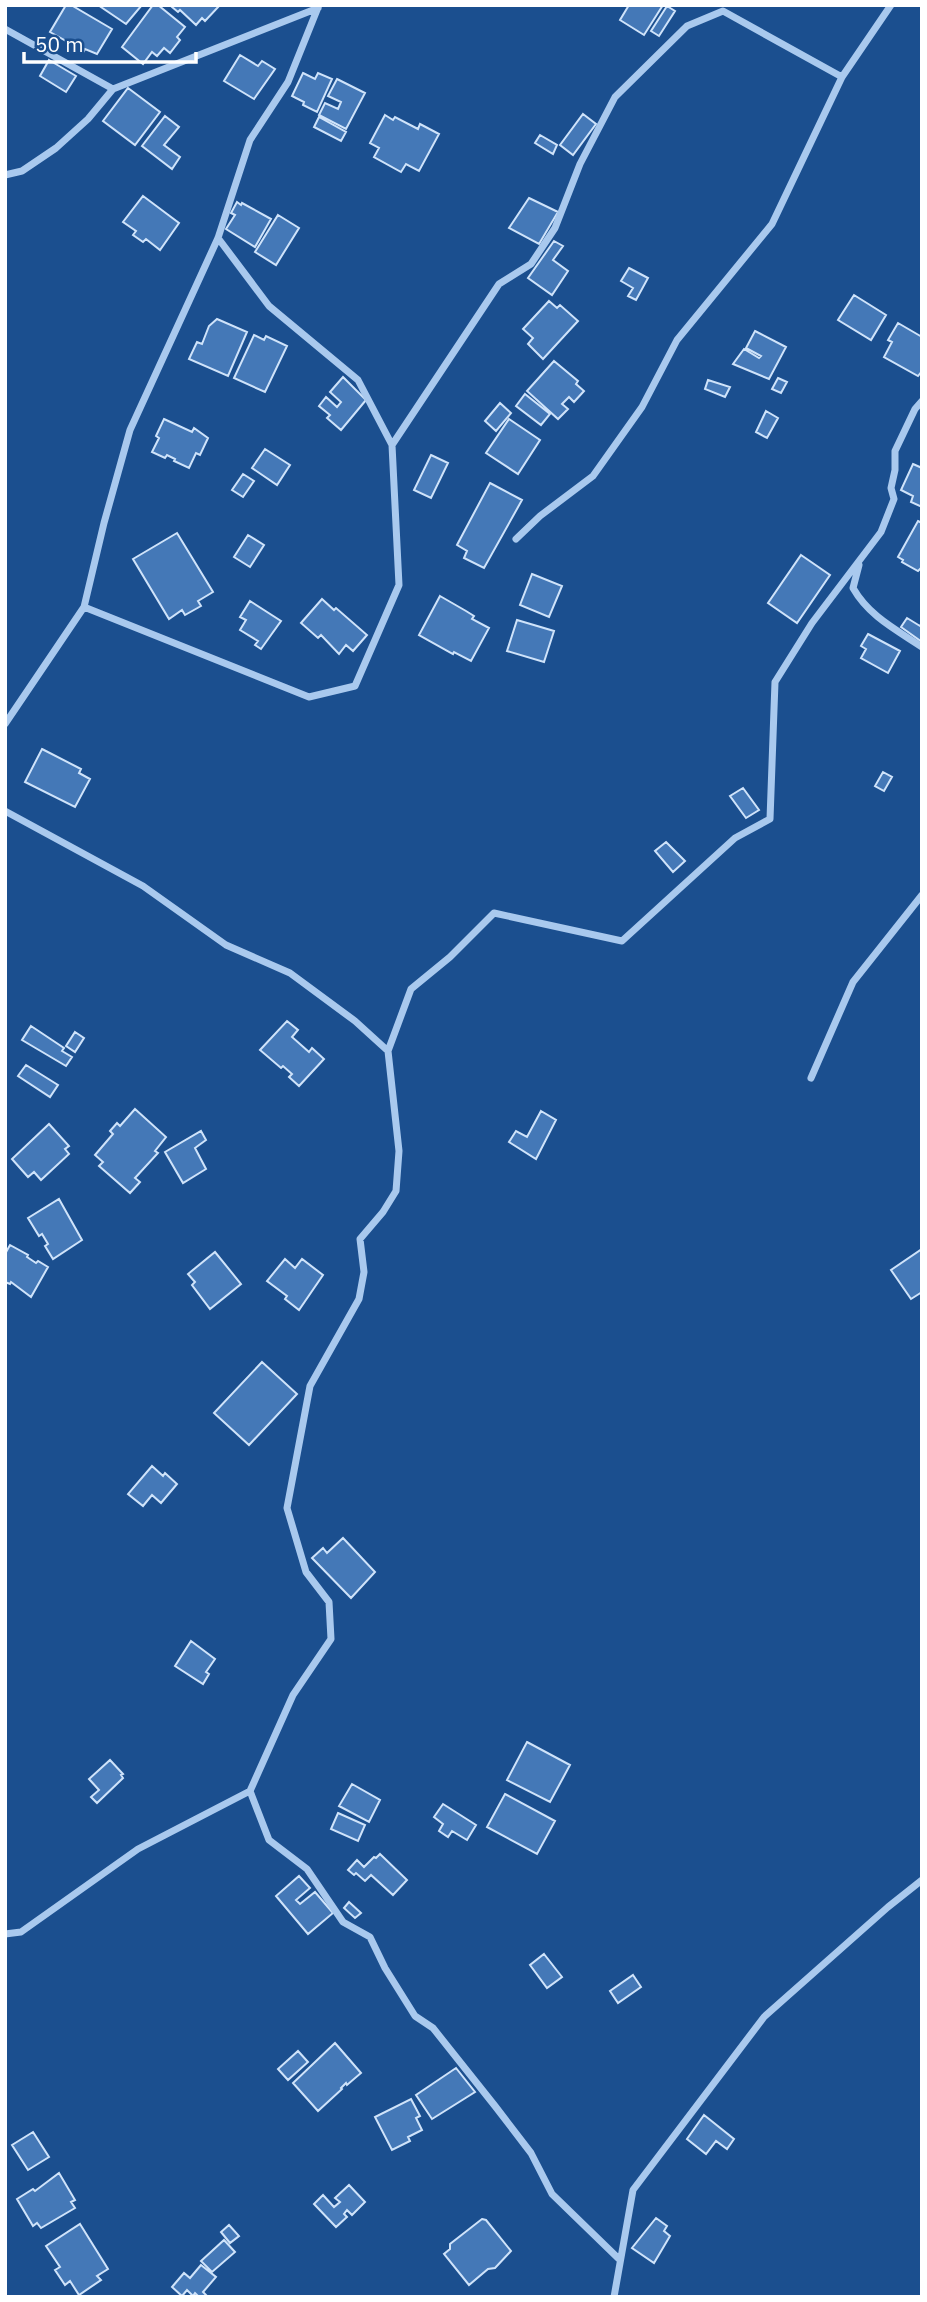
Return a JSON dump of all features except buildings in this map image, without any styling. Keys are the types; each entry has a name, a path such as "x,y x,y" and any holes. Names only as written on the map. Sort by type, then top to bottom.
{"street":[{"path":"516,539 540,516 593,476 642,407 677,340 772,223 842,77 891,5"},
{"path":"5,175 22,171 56,148 88,119 113,89 319,7"},
{"path":"5,724 84,607 130,430 218,238 250,140 288,82 319,7"},
{"path":"392,445 499,284 531,264 555,228 580,164 615,97 687,26 723,11 842,77"},
{"path":"5,29 113,89"},
{"path":"84,607 309,697 355,686 399,585 392,445 358,380 269,306 218,238"},
{"path":"5,1934 21,1932 138,1849 250,1791 293,1695 331,1639 329,1602 306,1572 287,1508 310,1386 359,1299 364,1272 360,1239 383,1212 396,1191 399,1151 388,1051 411,989 450,957 494,913 622,941 735,838 770,819 775,682 812,623 881,532 894,499 891,488 895,451 915,409 922,401"},
{"path":"859,563 853,588 862,603 874,615 922,647"},
{"path":"5,811 143,886 226,945 290,973 355,1021 388,1051"},
{"path":"811,1078 853,982 922,895"},
{"path":"250,1791 269,1840 307,1869 343,1922 370,1937 385,1968 415,2016 433,2028 495,2106 531,2153 552,2194 620,2260"},
{"path":"614,2297 633,2190 764,2017 922,1880"}]}
